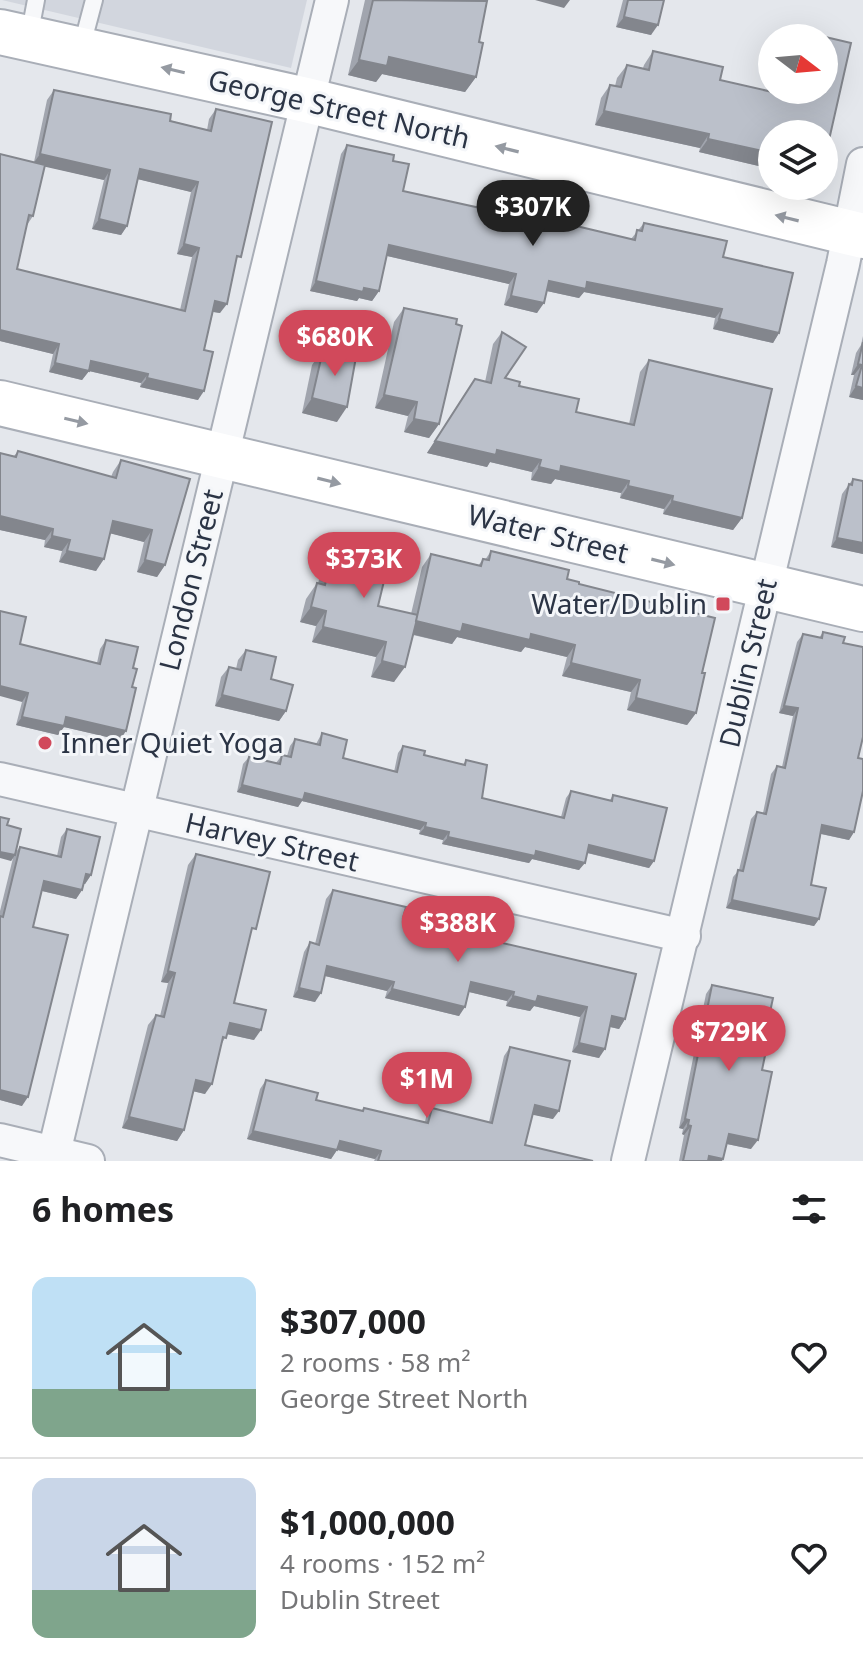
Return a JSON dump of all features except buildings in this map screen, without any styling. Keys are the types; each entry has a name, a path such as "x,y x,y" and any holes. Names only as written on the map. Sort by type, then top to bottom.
{"main road":[{"name":"George Street North","path":"22,24 81,50 306,100 856,235"},
{"name":"Water Street","path":"0,403 863,609"}],"street":[{"name":"London Street","path":"53,1157 332,0"},
{"name":"Dublin Street","path":"628,1161 766,587 856,235 863,164"},
{"name":"Harvey Street","path":"0,779 684,936"},
{"path":"0,1140 53,1157 88,1161"}],"lane":[{"path":"81,50 94,0"}],"shaded area":[{"path":"2,0 307,0 291,68"}],"place":[{"name":"Water/Dublin","path":"723,604"},
{"name":"Inner Quiet Yoga","path":"45,743"}]}
